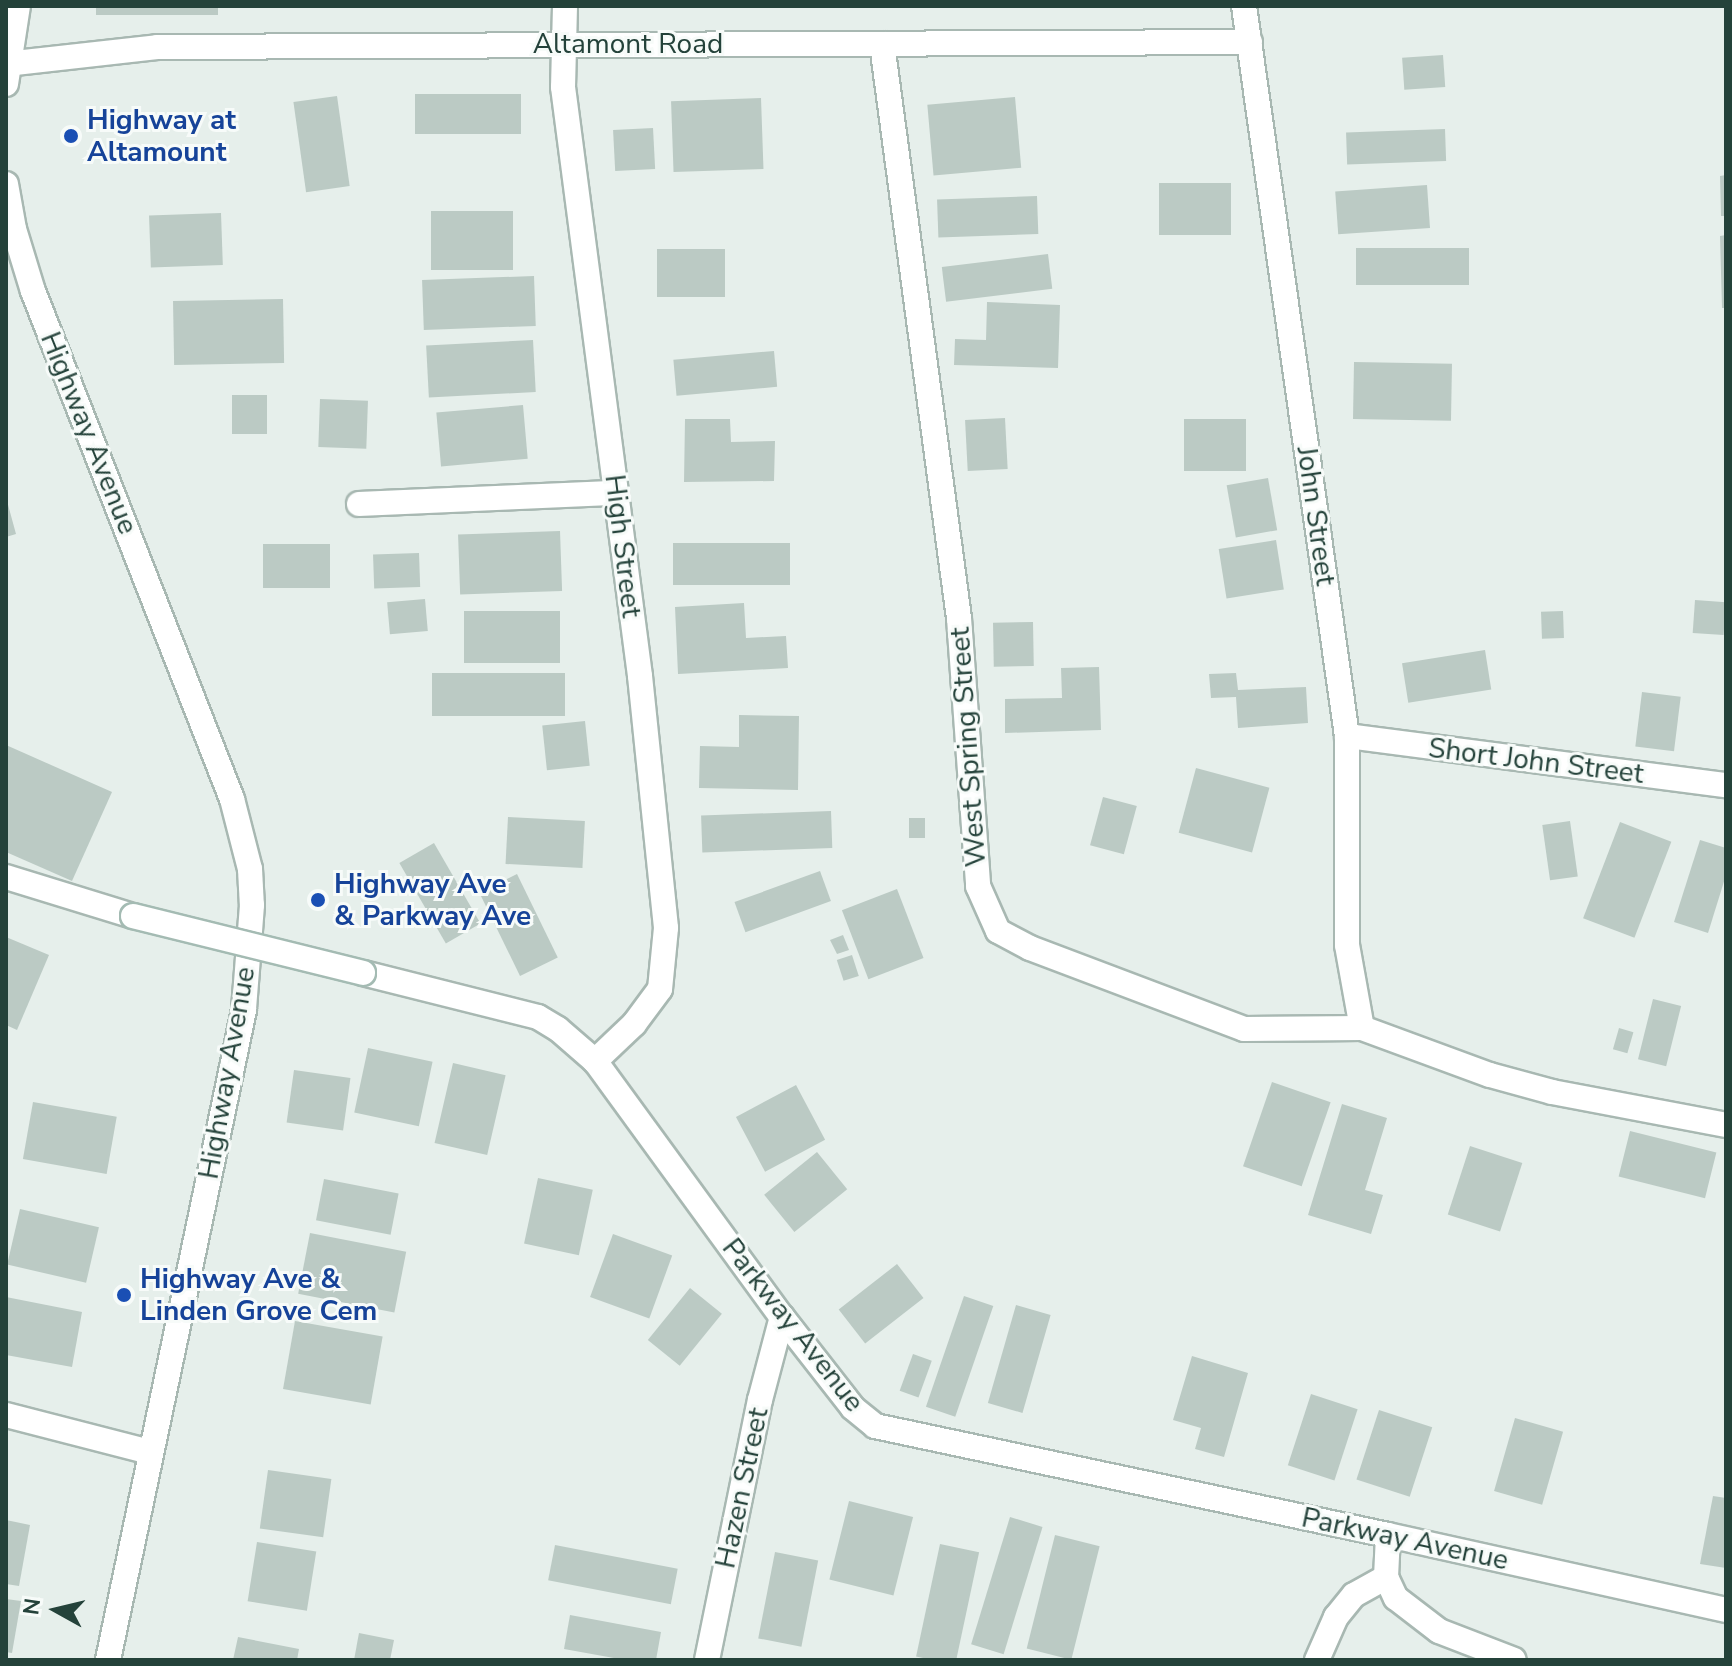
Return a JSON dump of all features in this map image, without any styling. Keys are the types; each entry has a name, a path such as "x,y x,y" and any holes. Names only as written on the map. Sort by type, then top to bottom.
{"street":[{"path":"7,70 18,6"},
{"name":"High Street","path":"565,6 563,87 616,493 666,928 660,989 634,1024 595,1061"},
{"name":"John Street","path":"1244,6 1347,736 1347,945 1362,1028"},
{"name":"Altamont Road","path":"7,70 157,47 1250,42"},
{"name":"West Spring Street","path":"882,44 959,618 978,886 998,931 1030,948 1244,1029 1362,1028 1490,1075 1552,1092 1726,1125"},
{"name":"Highway Avenue","path":"6,184 14,229 33,291 232,799 250,869 252,905 244,1010 108,1660"},
{"path":"359,504 616,493"},
{"name":"Short John Street","path":"1347,736 1726,785"},
{"name":"Parkway Avenue","path":"6,877 133,916 538,1017 558,1029 595,1061 782,1317 853,1408 875,1426 1726,1610"},
{"name":"Hazen Street","path":"707,1660 760,1400 782,1317"},
{"path":"6,1415 150,1452"},
{"path":"1388,1535 1386,1577 1396,1598 1439,1631 1514,1660"},
{"path":"1317,1660 1336,1617 1354,1595 1386,1577"}],"building":[{"path":"96,6 218,6 218,15 96,15"},
{"path":"1443,55 1445,87 1404,90 1402,58"},
{"path":"415,94 521,94 521,134 415,134"},
{"path":"337,96 350,186 306,192 293,102"},
{"path":"1015,97 1021,168 934,175 927,105"},
{"path":"761,98 763,169 674,172 671,101"},
{"path":"653,128 655,169 615,171 613,130"},
{"path":"1445,129 1446,161 1347,164 1346,132"},
{"path":"1726,175 1726,216 1721,216 1720,176"},
{"path":"1159,183 1231,183 1231,235 1159,235"},
{"path":"1427,185 1430,228 1338,234 1335,191"},
{"path":"1037,196 1038,234 938,237 937,199"},
{"path":"431,211 513,211 513,270 431,270"},
{"path":"221,213 223,265 151,267 149,216"},
{"path":"1726,235 1726,308 1722,308 1720,236"},
{"path":"1356,248 1469,248 1469,285 1356,285"},
{"path":"657,249 725,249 725,297 657,297"},
{"path":"1048,254 1052,289 946,302 942,267"},
{"path":"534,276 536,326 424,330 422,280"},
{"path":"283,299 284,363 174,365 173,301"},
{"path":"987,302 1060,305 1058,368 954,365 955,339 986,340"},
{"path":"533,340 536,392 429,398 426,346"},
{"path":"774,351 777,387 677,396 673,360"},
{"path":"1354,362 1452,364 1451,421 1353,419"},
{"path":"232,395 267,395 267,434 232,434"},
{"path":"320,399 368,401 366,449 318,447"},
{"path":"523,405 528,459 441,466 436,413"},
{"path":"1005,418 1008,469 968,471 965,420"},
{"path":"685,419 730,419 731,442 775,441 774,481 684,482"},
{"path":"1184,419 1246,419 1246,471 1184,471"},
{"path":"1268,478 1277,530 1236,537 1227,485"},
{"path":"6,502 16,534 6,537"},
{"path":"560,531 562,591 460,595 458,535"},
{"path":"1276,540 1284,589 1227,598 1219,549"},
{"path":"673,543 790,543 790,585 673,585"},
{"path":"263,544 330,544 330,588 263,588"},
{"path":"419,553 420,587 374,589 373,555"},
{"path":"425,599 428,631 390,634 387,602"},
{"path":"1695,600 1726,602 1724,635 1693,633"},
{"path":"744,603 746,638 786,636 788,668 678,674 675,607"},
{"path":"464,611 560,611 560,663 464,663"},
{"path":"1563,611 1564,638 1542,639 1541,612"},
{"path":"1033,622 1034,666 994,667 993,623"},
{"path":"1485,650 1491,690 1408,703 1402,663"},
{"path":"1099,667 1101,730 1005,733 1005,699 1062,698 1061,668"},
{"path":"432,673 565,673 565,716 432,716"},
{"path":"1236,673 1238,690 1306,687 1308,723 1238,728 1236,697 1211,698 1209,674"},
{"path":"1642,692 1681,697 1674,751 1635,747"},
{"path":"739,715 799,716 798,790 699,788 700,746 739,747"},
{"path":"585,721 590,766 547,770 542,725"},
{"path":"6,745 112,792 72,881 6,852"},
{"path":"1196,768 1269,788 1252,852 1179,833"},
{"path":"1103,797 1137,806 1124,854 1090,845"},
{"path":"831,811 832,848 702,853 701,816"},
{"path":"508,817 585,821 582,868 506,864"},
{"path":"909,818 925,818 925,838 909,838"},
{"path":"1570,821 1578,876 1550,880 1542,825"},
{"path":"1620,822 1671,842 1634,938 1583,918"},
{"path":"1700,840 1726,848 1726,875 1708,933 1674,922"},
{"path":"434,843 480,924 446,944 399,863"},
{"path":"820,871 831,901 745,932 734,902"},
{"path":"517,874 558,958 520,976 479,892"},
{"path":"897,889 924,958 868,979 842,910"},
{"path":"843,935 849,950 837,954 830,940"},
{"path":"6,937 49,955 17,1030 6,1025"},
{"path":"852,955 859,976 844,981 837,960"},
{"path":"1653,999 1681,1006 1666,1066 1638,1059"},
{"path":"1619,1028 1633,1032 1627,1053 1613,1049"},
{"path":"368,1048 433,1062 419,1126 354,1113"},
{"path":"453,1063 506,1075 487,1155 435,1143"},
{"path":"294,1070 350,1078 343,1130 287,1122"},
{"path":"1272,1082 1331,1102 1302,1186 1243,1166"},
{"path":"796,1085 825,1140 765,1172 736,1117"},
{"path":"33,1102 117,1117 107,1174 23,1159"},
{"path":"1342,1104 1387,1118 1365,1190 1383,1195 1371,1234 1308,1215"},
{"path":"1630,1131 1716,1153 1705,1198 1619,1177"},
{"path":"1470,1146 1522,1163 1500,1231 1448,1214"},
{"path":"817,1152 847,1189 794,1232 764,1195"},
{"path":"538,1178 593,1190 579,1255 524,1244"},
{"path":"324,1179 399,1194 391,1235 316,1220"},
{"path":"20,1209 99,1227 86,1283 7,1265"},
{"path":"310,1233 406,1252 394,1313 298,1294"},
{"path":"613,1234 672,1256 649,1319 590,1297"},
{"path":"897,1264 923,1298 865,1343 839,1310"},
{"path":"690,1288 722,1314 680,1366 648,1340"},
{"path":"964,1296 993,1306 955,1417 926,1407"},
{"path":"6,1297 82,1312 72,1367 6,1355"},
{"path":"1016,1305 1051,1315 1022,1413 988,1403"},
{"path":"295,1321 383,1336 371,1404 283,1389"},
{"path":"913,1354 932,1361 918,1397 900,1391"},
{"path":"1192,1356 1248,1373 1224,1457 1195,1449 1201,1428 1173,1420"},
{"path":"1311,1394 1358,1409 1334,1480 1288,1465"},
{"path":"1379,1410 1432,1427 1410,1497 1356,1479"},
{"path":"1515,1418 1563,1432 1542,1505 1494,1491"},
{"path":"268,1470 331,1479 323,1537 260,1528"},
{"path":"1713,1496 1726,1498 1726,1568 1700,1564"},
{"path":"849,1501 913,1517 893,1596 829,1580"},
{"path":"1010,1517 1043,1527 1004,1654 971,1644"},
{"path":"6,1520 30,1525 19,1586 6,1584"},
{"path":"1055,1535 1100,1546 1071,1660 1027,1649"},
{"path":"257,1542 316,1551 307,1611 248,1601"},
{"path":"940,1544 979,1552 956,1660 916,1656"},
{"path":"555,1545 678,1569 671,1604 548,1580"},
{"path":"775,1552 818,1560 801,1647 758,1638"},
{"path":"6,1599 21,1601 12,1653 6,1652"},
{"path":"570,1615 661,1632 656,1660 625,1660 564,1649"},
{"path":"359,1633 394,1640 390,1660 354,1660"},
{"path":"238,1637 299,1649 297,1660 233,1660"}],"place":[{"name":"Highway at Altamount","path":"71,136"},
{"name":"Highway Ave & Parkway Ave","path":"318,900"},
{"name":"Highway Ave & Linden Grove Cem","path":"124,1295"}]}
